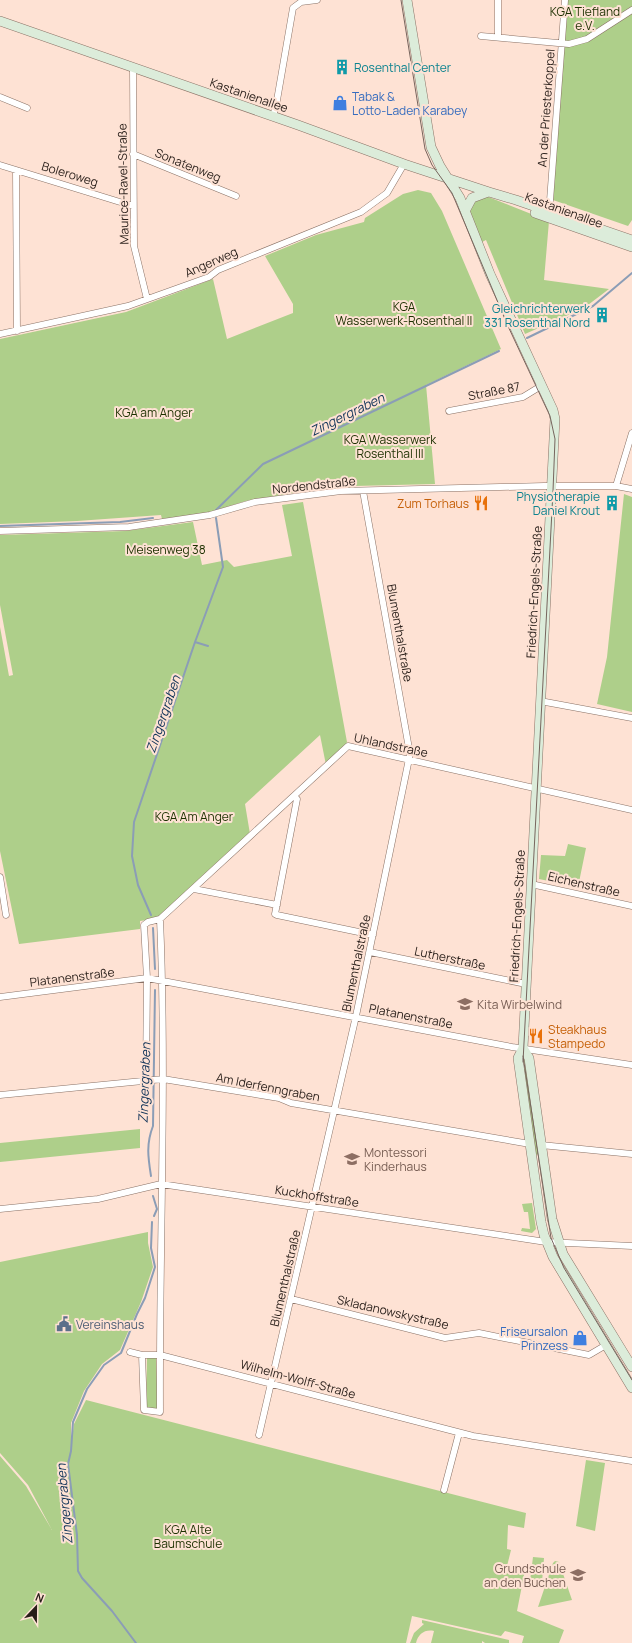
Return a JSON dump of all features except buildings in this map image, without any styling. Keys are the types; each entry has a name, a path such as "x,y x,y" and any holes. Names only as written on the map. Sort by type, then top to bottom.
{"main road":[{"name":"Friedrich-Engels-Straße","path":"407,0 429,142 436,160 457,193 490,274 553,410 555,419 523,1048 519,1054 518,1061 546,1242 632,1388"},
{"name":"Kastanienallee","path":"0,21 273,116 404,164 448,178 632,247"},
{"path":"465,211 472,198 489,193"},
{"name":"Kastanienallee","path":"549,215 632,240"},
{"name":"Friedrich-Engels-Straße","path":"523,1048 529,1058 552,1219 558,1243 563,1254 632,1367"}],"street":[{"path":"273,116 293,8 301,2 317,0"},
{"path":"498,0 498,37"},
{"name":"An der Priesterkoppel","path":"549,215 565,0"},
{"path":"481,36 562,42 569,44 587,39 632,10"},
{"name":"Maurice-Ravel-Straße","path":"133,68 132,154 134,246 148,299"},
{"path":"0,97 27,108"},
{"name":"Sonatenweg","path":"132,154 236,196"},
{"name":"Angerweg","path":"0,334 128,306 209,277 218,270 362,212 387,193 404,164"},
{"name":"Boleroweg","path":"0,165 133,206"},
{"path":"16,170 17,331"},
{"name":"Straße 87","path":"449,411 523,397 541,386"},
{"path":"616,486 632,433"},
{"name":"Nordendstraße","path":"0,531 129,527 210,515 255,502 341,491 552,486 616,486 632,489"},
{"name":"Blumenthalstraße","path":"259,1435 356,1016 410,754 363,491"},
{"path":"540,701 632,718"},
{"name":"Uhlandstraße","path":"159,920 348,746 632,810"},
{"path":"294,796 297,799 275,914 373,934"},
{"path":"0,877 6,915"},
{"name":"Eichenstraße","path":"531,884 632,906"},
{"path":"194,888 277,905"},
{"path":"142,1355 144,1410 160,1412 161,1184 147,978 144,925 148,922 159,920 163,980 154,1080"},
{"name":"Lutherstraße","path":"370,952 526,984"},
{"path":"147,978 163,980"},
{"name":"Platanenstraße","path":"0,997 147,978"},
{"name":"Platanenstraße","path":"163,980 523,1048 632,1065"},
{"name":"Am Iderfenngraben","path":"0,1095 154,1080 279,1098 291,1103 530,1144"},
{"path":"541,1145 632,1154"},
{"name":"Kuckhoffstraße","path":"0,1209 98,1199 161,1184 546,1242 632,1246"},
{"name":"Skladanowskystraße","path":"291,1298 445,1338 480,1333 589,1355 606,1345"},
{"name":"Wilhelm-Wolff-Straße","path":"130,1352 142,1355 160,1355 459,1433 632,1461"},
{"path":"444,1490 459,1433"}],"green space":[{"name":"KGA Tiefland e.V.","path":"568,0 632,0 632,8 591,35 573,41 564,41"},
{"path":"632,11 632,220 628,226 553,200 564,46 587,40"},
{"name":"KGA am Anger","path":"418,190 431,193 442,211 501,349 426,385 435,484 355,486 299,492 246,501 207,513 162,519 161,515 77,521 0,524 0,339 126,312 213,279 227,339 293,313 293,304 265,256 316,235 364,222 365,218 403,194"},
{"path":"486,196 549,221 544,280 609,289 584,308 525,334 486,240 482,242 468,207 470,202"},
{"path":"624,494 632,497 632,712 597,704 607,657"},
{"path":"303,502 347,742 345,746 326,765 320,735 245,804 250,834 160,918 140,921 140,929 19,944 0,851 0,627 9,676 13,675 0,605 0,535 125,531 193,522 202,565 227,560 234,567 292,556 282,505"},
{"path":"568,844 586,848 578,887 539,879 541,855 565,856"},
{"path":"527,1059 540,1154 534,1155 522,1070 525,1069 524,1060"},
{"path":"140,1129 140,1148 0,1162 0,1143"},
{"path":"532,1203 536,1229 532,1233 521,1231 522,1228 530,1229 528,1212 524,1212 522,1204"},
{"name":"KGA Alte Baumschule","path":"148,1232 148,1243 153,1267 141,1302 120,1350 102,1364 84,1391 71,1423 71,1445 74,1424 86,1400 526,1513 524,1528 508,1525 507,1549 511,1550 507,1566 525,1570 517,1611 564,1630 559,1643 522,1643 524,1636 505,1631 501,1636 412,1616 406,1643 0,1643 0,1456 26,1486 52,1530 28,1485 0,1453 0,1262"},
{"path":"147,1358 156,1358 158,1410 146,1408"},
{"path":"586,1460 605,1463 595,1531 576,1526"},
{"path":"533,1557 544,1558 542,1582 530,1581"},
{"path":"555,1561 559,1562 572,1600 538,1607 553,1563"},
{"path":"422,1620 509,1640 509,1643 485,1643 482,1641 482,1643 431,1643 434,1631 428,1631 422,1633 418,1637 416,1643 410,1643 414,1633 424,1624 422,1623"}],"waterway":[{"name":"Zingergraben","path":"527,338 593,306 632,273"},
{"name":"Zingergraben","path":"215,511 263,464 499,351"},
{"path":"0,526 120,522 153,518"},
{"name":"Zingergraben","path":"151,915 138,885 132,856 134,822 195,642 223,567 216,518"},
{"path":"195,642 208,646"},
{"name":"Zingergraben","path":"153,928 155,969"},
{"name":"Zingergraben","path":"151,1176 148,1151 149,1139 153,1126 155,990"},
{"name":"Zingergraben","path":"153,1196 157,1209 154,1216"},
{"name":"Zingergraben","path":"136,1643 112,1611 82,1578 78,1571 77,1535 68,1464 71,1451 73,1422 87,1389 104,1365 121,1353 145,1298 155,1267 151,1248 152,1222"}],"tram line":[{"path":"401,0 425,149 432,165 452,193 507,324 550,416 555,439 523,1062"},
{"path":"523,1056 551,1238 564,1268 632,1380"}],"place":[{"name":"Rosenthal Center","path":"342,67"},
{"name":"Tabak & Lotto-Laden Karabey","path":"340,103"},
{"name":"Gleichrichterwerk 331 Rosenthal Nord","path":"602,315"},
{"name":"Zum Torhaus","path":"481,503"},
{"name":"Physiotherapie Daniel Krout","path":"612,503"},
{"name":"Kita Wirbelwind","path":"465,1004"},
{"name":"Steakhaus Stampedo","path":"536,1036"},
{"name":"Montessori Kinderhaus","path":"352,1159"},
{"name":"Vereinshaus","path":"64,1324"},
{"name":"Friseursalon Prinzess","path":"580,1338"},
{"name":"Grundschule an den Buchen","path":"578,1575"}],"park label":[{"name":"KGA Wasserwerk-Rosenthal II","path":"404,313"},
{"name":"KGA Wasserwerk Rosenthal III","path":"390,446"},
{"name":"Meisenweg 38","path":"166,549"},
{"name":"KGA Am Anger","path":"194,816"}]}
